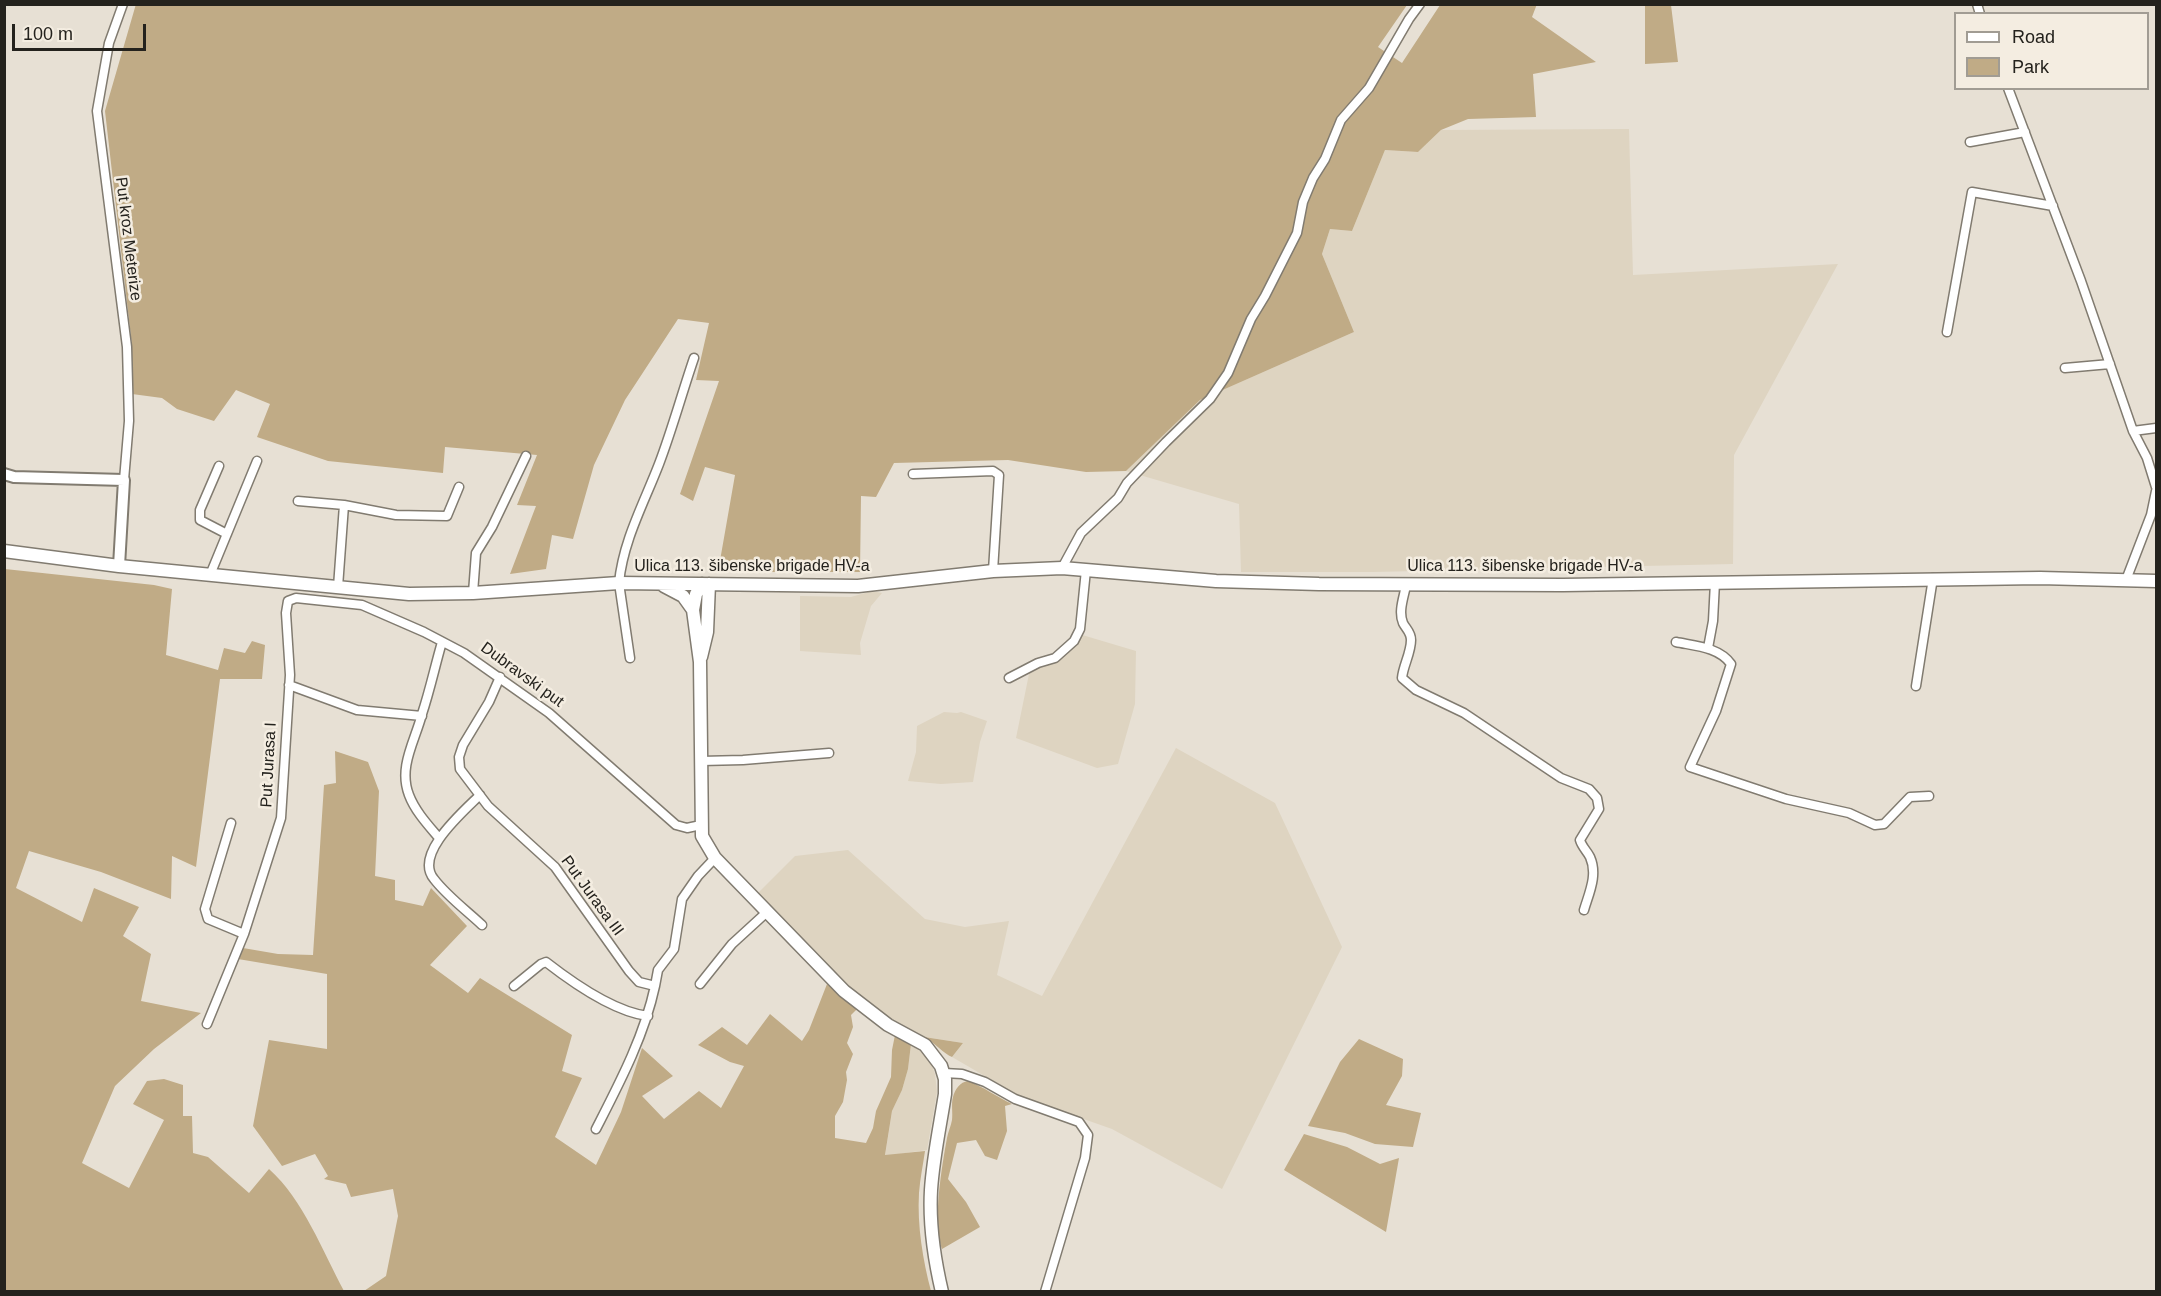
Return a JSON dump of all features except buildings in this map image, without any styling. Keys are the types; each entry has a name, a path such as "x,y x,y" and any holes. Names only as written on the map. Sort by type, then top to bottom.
{"main road":[{"name":"Ulica 113. šibenske brigade HV-a","path":"4,551 119,566 409,594 619,583 858,585 993,571 1062,568 1216,581 1406,585 1933,578 2157,581"},
{"path":"657,583 675,590 693,610"},
{"path":"706,584 696,594 693,610 700,662 701,825 706,846 844,991 888,1025 925,1045 937,1058 944,1073 945,1094 931,1200 931,1222 934,1258 942,1292"},
{"path":"700,662 707,632 706,584"}],"street":[{"name":"Put kroz Meterize","path":"119,566 129,421 127,347 96,111 108,43 123,4"},
{"path":"1062,568 1081,533 1118,498 1128,483 1166,442 1210,399 1228,373 1251,319 1297,233 1303,202 1313,178 1325,159 1341,120 1369,88 1420,4"},
{"path":"2009,90 2053,206 2133,431 2147,458 2157,489 2151,515 2126,580"},
{"path":"1970,142 2025,132"},
{"path":"1947,332 1972,192 2053,206"},
{"name":"Ulica 113. šibenske brigade HV-a","path":"630,658 619,583 624,554 660,462 694,358"},
{"path":"2065,368 2110,364"},
{"path":"2133,431 2157,428"},
{"path":"473,592 476,553 502,507 526,456"},
{"path":"210,575 257,461"},
{"path":"219,466 200,510 200,520 227,534"},
{"path":"913,474 993,471 999,475 993,571"},
{"path":"4,474 14,477 124,480"},
{"path":"298,501 345,505 396,515 447,516 459,487"},
{"path":"338,587 345,505"},
{"path":"1010,678 1038,663 1055,658 1074,641 1080,629 1086,570"},
{"path":"1916,686 1933,578"},
{"path":"1708,648 1713,621 1715,582"},
{"path":"1406,585 1401,613 1404,625 1410,631 1411,642 1402,671 1402,678 1406,684 1464,713 1561,778 1589,789 1597,798 1599,809 1580,840 1593,867 1593,878 1584,910"},
{"name":"Dubravski put","path":"296,598 362,605 442,642 500,677 549,713 676,825 687,828 701,825"},
{"name":"Put Jurasa I","path":"207,1024 244,934 281,818 289,686 286,613 288,601 296,598"},
{"path":"439,838 422,817 409,795 406,775 407,757 422,716 442,642"},
{"path":"1676,642 1708,648 1727,657 1731,664 1716,711 1690,767 1786,799 1849,813 1875,825 1884,824 1910,797 1929,796"},
{"name":"Put Jurasa III","path":"500,677 489,702 463,745 459,757 460,770 488,806 555,867 629,971 639,982 655,986"},
{"path":"289,686 357,710 422,716"},
{"path":"701,761 829,753"},
{"path":"480,795 439,838 429,860 432,878 482,925"},
{"path":"231,823 205,909 208,919 244,934"},
{"path":"596,1130 621,1081 648,1016 658,970 674,949 682,899 698,876 715,858"},
{"path":"700,984 732,944 767,912"},
{"path":"514,986 546,962 574,983 634,1014 648,1016"},
{"path":"944,1073 962,1074 985,1082 1015,1099 1079,1122 1088,1135 1085,1158 1045,1292"}],"shaded area":[{"path":"1629,129 1633,275 1838,264 1734,455 1733,564 1373,572 1241,572 1239,504 1126,471 1200,400 1354,332 1322,254 1330,229 1352,231 1385,150 1418,152 1441,130"},
{"path":"872,591 882,593 871,606 860,643 861,655 800,651 800,596 851,597"},
{"path":"1079,634 1136,651 1135,704 1118,764 1097,768 1016,738 1030,669 1052,663 1063,656"},
{"path":"944,712 961,712 987,721 980,742 973,782 941,784 908,781 916,752 917,726"},
{"path":"1176,748 1275,803 1342,947 1222,1189 1112,1129 1021,1097 952,1057 963,1043 924,1037 896,1025 852,992 756,895 795,856 848,850 925,919 965,927 1009,921 997,975 1042,996"},
{"path":"911,1044 924,1054 935,1074 937,1092 927,1150 885,1156 892,1111 902,1090 908,1069"}],"green space":[{"path":"136,4 1407,5 1378,47 1402,63 1440,5 1537,4 1532,17 1596,62 1533,74 1536,117 1468,119 1441,130 1418,152 1385,150 1352,231 1330,229 1322,254 1354,332 1200,400 1126,471 1086,472 1008,460 894,463 876,497 861,496 860,572 718,572 735,475 705,467 693,501 680,494 719,381 696,380 709,323 678,319 625,400 594,465 573,539 552,535 546,569 510,574 536,506 517,505 537,455 445,447 443,473 328,461 257,437 270,404 236,390 214,421 177,409 162,398 132,394 132,346 105,111"},
{"path":"1645,5 1671,5 1678,62 1645,64"},
{"path":"5,569 154,585 172,589 166,655 218,670 224,648 245,653 252,641 265,645 262,679 220,679 196,867 172,856 171,899 101,872 29,851 16,888 82,922 94,888 139,907 123,936 151,954 141,1001 201,1013 154,1049 115,1086 82,1163 129,1188 164,1120 133,1104 147,1081 164,1079 183,1085 183,1116 192,1116 193,1153 208,1157 249,1193 269,1169 292,1195 302,1211 344,1291 5,1291"},
{"path":"335,751 368,762 379,791 375,876 395,880 395,900 423,906 431,888 467,926 430,965 468,993 480,978 572,1035 562,1071 582,1078 555,1137 596,1165 621,1112 642,1048 673,1076 642,1096 664,1119 699,1091 721,1108 744,1066 730,1062 698,1045 722,1027 747,1045 770,1014 802,1041 809,1030 827,984 857,1009 851,1015 853,1027 847,1043 853,1054 846,1072 843,1102 835,1116 835,1138 866,1143 873,1128 876,1111 891,1077 895,1035 911,1044 908,1069 902,1090 892,1111 885,1155 925,1151 919,1188 919,1218 923,1255 931,1291 364,1291 386,1276 398,1216 393,1189 351,1197 346,1184 324,1179 328,1176 315,1154 282,1166 253,1126 269,1040 327,1049 327,974 238,959 243,948 278,954 313,955 324,785 336,783"},
{"path":"924,1037 963,1043 952,1057"},
{"path":"1359,1039 1403,1059 1402,1076 1386,1105 1421,1113 1413,1147 1375,1144 1345,1133 1308,1126 1340,1062"},
{"path":"968,1081 1012,1104 1005,1106 1007,1131 997,1160 985,1156 976,1140 957,1143 948,1179 966,1202 980,1227 942,1249 938,1225 939,1194 947,1136 952,1120 952,1100 958,1086"},
{"path":"1304,1134 1347,1147 1380,1164 1399,1158 1386,1232 1284,1170"}]}
